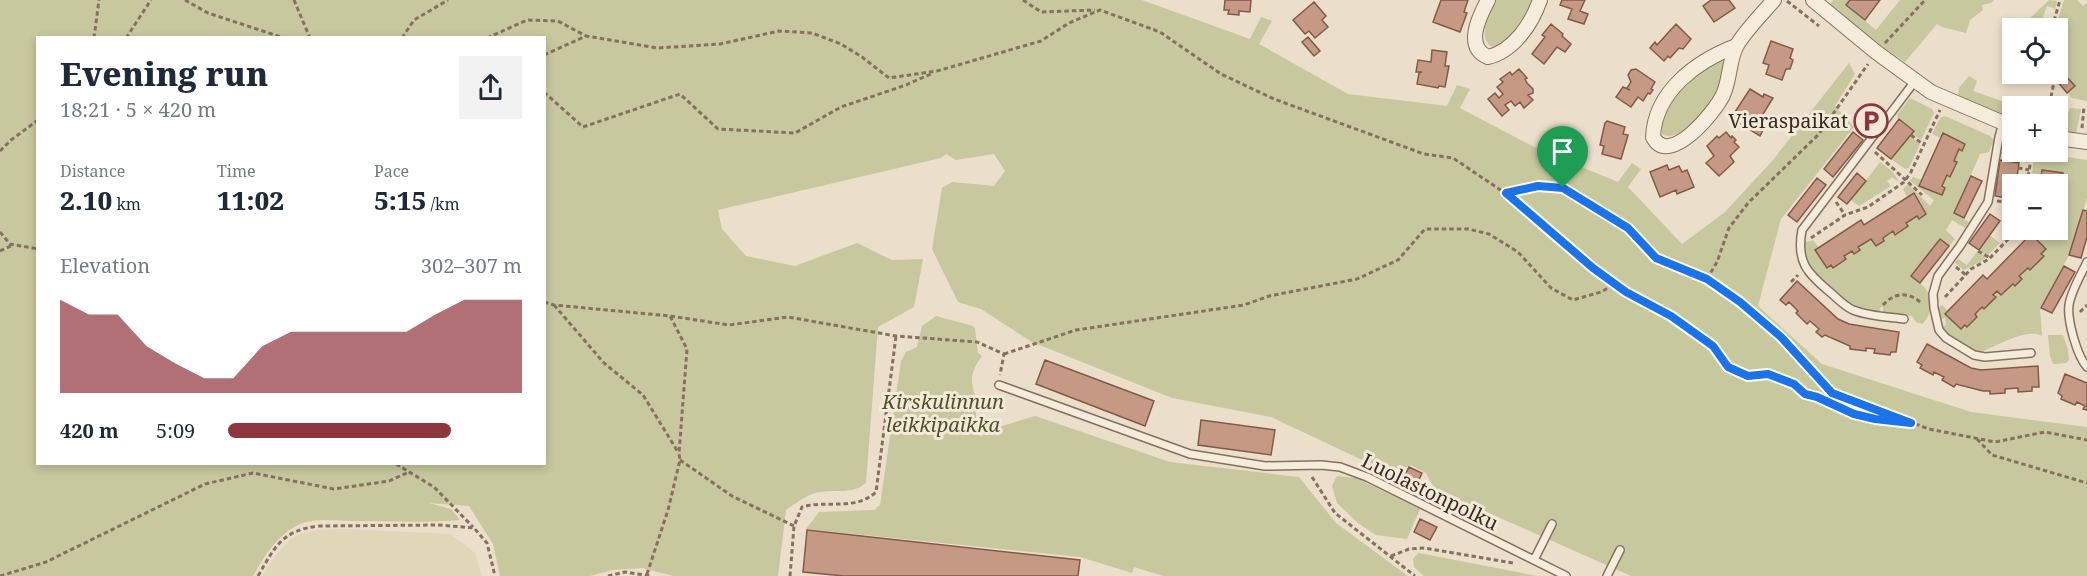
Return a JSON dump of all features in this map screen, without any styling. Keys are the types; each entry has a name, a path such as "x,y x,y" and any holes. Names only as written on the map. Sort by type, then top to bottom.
{"street":[{"path":"1488,0 1479,21 1475,42 1481,54 1488,57 1501,52 1517,38 1529,23 1540,0"},
{"path":"1736,46 1699,64 1678,82 1662,106 1654,126 1653,137 1658,144 1665,147 1674,145 1689,135 1711,114 1723,96 1736,46 1774,0"},
{"path":"1814,0 1915,81 1947,100 2002,123"},
{"path":"2068,139 2087,142"}],"lane":[{"path":"1904,319 1865,313 1845,305 1812,277 1804,266 1801,255 1801,238 1802,230 1915,81"},
{"path":"2002,133 1999,137 1988,202 1938,276 1933,294 1934,308 1939,330 1946,338 1974,355 1985,357 2031,353"},
{"path":"2087,262 2069,303 2069,312 2079,353 2087,367"},
{"name":"Luolastonpolku","path":"999,385 1190,454 1265,466 1340,467 1367,477 1566,576"},
{"path":"1534,560 1552,524"},
{"path":"1607,576 1620,550"}],"path":[{"path":"94,36 99,0"},
{"path":"127,36 152,0"},
{"path":"185,0 208,13 278,36"},
{"path":"294,0 309,36"},
{"path":"403,36 414,20 448,0"},
{"path":"1023,0 1041,12 1100,10 1160,32 1221,74 1274,99 1424,154 1454,158 1504,194 1615,284 1671,316 1713,346 1728,367 1748,376 1768,374 1794,384 1805,394 1854,414 1911,423"},
{"path":"1707,279 1717,262 1730,228 1748,203 1819,134 1876,52 1924,0"},
{"path":"2055,18 2060,0"},
{"path":"491,36 527,20 558,21 586,36 657,48 720,44 779,31 812,33 841,44 889,78 937,71 1041,41 1069,23 1100,10"},
{"path":"546,54 586,36"},
{"path":"546,94 583,128 680,94 718,129 795,133 842,107 906,85 937,71"},
{"path":"2082,125 2084,106"},
{"path":"1801,238 1810,238 1845,215 1868,207 1898,188 1906,180 1940,110"},
{"path":"0,151 36,121"},
{"path":"1911,135 1924,145"},
{"path":"1867,144 1922,195"},
{"path":"2028,174 2030,162"},
{"path":"2018,168 2029,170"},
{"path":"1504,194 1538,186 1563,188 1628,228 1656,258 1707,279 1740,302 1781,337 1832,393 1929,429 1995,442 2046,432 2087,440"},
{"path":"546,303 729,324 788,317 896,336 977,342 1004,354 1076,330 1244,305 1288,291 1357,279 1398,260 1425,229 1468,229 1490,234 1518,252 1551,288 1574,300 1601,292 1615,284"},
{"path":"0,232 10,244 36,249"},
{"path":"1934,308 1971,269 1990,258 2005,240"},
{"path":"0,251 15,245"},
{"path":"1978,251 1990,258"},
{"path":"1882,307 1892,297 1903,294 1920,302"},
{"path":"554,305 604,363 643,395 679,454"},
{"path":"608,576 625,572 649,575 669,510 680,460 687,349 670,316"},
{"path":"790,576 794,526 802,507 814,503 855,504 868,500 876,492 896,336"},
{"path":"999,385 1004,354"},
{"path":"1977,438 1992,455 2087,483"},
{"path":"680,460 732,496 794,526"},
{"path":"398,465 434,487 474,528 487,543 495,576"},
{"path":"1304,465 1335,513 1415,576"},
{"path":"0,576 46,562 205,484 253,473 334,489 389,481 409,472"},
{"path":"258,576 273,550 288,535 300,528 340,525 438,525 474,528"},
{"path":"1391,556 1409,549 1424,548 1514,563 1534,560"}],"shaded area":[{"path":"318,530 450,534 475,553 482,576 262,576 277,554 290,540 300,534"}],"green space":[{"path":"0,0 1142,0 1250,39 1261,17 1272,21 1259,44 1348,94 1447,106 1457,85 1470,89 1460,108 1538,149 1618,182 1632,163 1641,169 1628,187 1682,244 1725,212 1773,160 1849,63 1855,74 1835,106 1854,127 1781,219 1758,306 1822,364 1971,412 2087,427 2087,576 1631,576 1435,489 1426,473 1411,465 1390,473 1271,417 1172,398 1032,342 981,309 958,302 932,249 942,188 952,182 994,186 1005,171 994,154 956,160 946,154 941,158 718,210 722,229 746,256 795,266 857,243 892,260 923,259 914,307 878,327 866,483 855,489 815,493 786,510 778,576 673,576 642,568 612,570 590,576 500,576 493,544 469,506 429,503 451,509 460,520 311,521 290,529 277,541 253,576 0,576"},
{"path":"1495,0 1534,0 1523,21 1512,34 1493,47 1485,38 1485,25"},
{"path":"1833,0 1850,0 1846,5 1876,30 1900,0 1994,0 1982,5 1983,10 1970,20 1966,33 1937,24 1905,62 1877,43 1830,4"},
{"path":"2049,0 2057,1 2055,9 2047,6 2043,17 2045,18 2030,18"},
{"path":"2064,0 2077,0 2083,6 2087,3 2087,101 2072,98 2067,93 2075,86 2068,78 2068,18 2058,18"},
{"path":"1721,60 1725,64 1722,83 1706,110 1690,127 1672,136 1663,135 1661,128 1666,110 1679,90 1699,70"},
{"path":"1969,76 1977,81 1973,91 2002,101 2002,115 1958,97 1959,88"},
{"path":"1910,98 1932,109 1934,113 1921,140 1912,133 1914,130 1897,115"},
{"path":"2070,108 2081,109 2076,134 2068,133"},
{"path":"1945,116 1990,136 1994,140 1989,152 1980,154 1954,213 1969,222 1965,228 1952,220 1946,230 1955,239 1949,246 1940,239 1911,276 1928,293 1930,308 1928,317 1922,324 1916,322 1912,316 1883,312 1883,307 1879,312 1854,307 1835,295 1820,280 1808,262 1803,243 1813,240 1819,248 1815,250 1826,267 1831,265 1833,268 1846,259 1844,256 1852,251 1854,254 1860,250 1858,247 1871,239 1877,246 1893,231 1895,234 1908,226 1906,223 1917,216 1919,219 1926,214 1914,193 1907,197 1903,189 1908,184 1930,206 1934,200 1910,181 1913,177 1922,180 1919,186 1942,195 1945,188 1942,186 1947,175 1950,177 1959,149 1962,151 1965,144 1944,133 1941,138 1932,134 1940,118"},
{"path":"1910,136 1920,144 1909,168 1905,169 1891,159"},
{"path":"2068,157 2087,160 2087,198 2069,255 2040,307 2042,336 2028,334 2019,336 1978,353 1948,335 1942,326 1946,325 1945,318 1940,319 1939,307 1942,305 1948,311 1946,315 1960,329 1965,325 1967,327 1977,317 1975,314 1996,297 1993,295 1997,291 2002,295 2013,284 2015,286 2022,279 2019,276 2028,268 2030,270 2043,256 2041,254 2046,249 2036,240 2068,240 2068,174 2043,170 2041,174 2032,173 2034,162 2068,162"},
{"path":"1880,162 1892,171 1898,180 1892,177 1887,181 1891,186 1859,206 1851,200"},
{"path":"1989,235 2000,243 1982,261 1964,270 1955,263 1958,259 1967,265 1977,252 1986,256 1979,250"},
{"name":"Kirskulinnun leikkipaikka","path":"936,316 973,326 975,329 978,353 982,356 973,371 972,381 980,437 992,429 1035,416 1170,462 1299,477 1336,523 1408,576 1163,576 1134,567 1132,573 1080,557 806,529 819,512 874,510 880,505 901,361 906,352 917,347 922,326"},
{"path":"2048,335 2063,335 2068,349 2069,360 2066,363 2053,364"},
{"path":"1337,476 1356,478 1420,509 1407,539 1376,535 1358,523 1337,503 1332,486"},
{"path":"1418,553 1537,576 1424,576 1414,567 1413,559"}],"building":[{"path":"1225,0 1251,0 1250,12 1239,11 1239,15 1228,14 1229,10 1224,10"},
{"path":"1441,0 1468,0 1464,12 1467,13 1460,32 1433,22"},
{"path":"1562,0 1585,0 1580,11 1588,14 1584,24 1568,19 1572,9 1560,5"},
{"path":"1711,0 1729,0 1735,8 1714,22 1703,6"},
{"path":"1850,0 1880,0 1865,20 1846,5"},
{"path":"1314,2 1326,16 1322,20 1328,27 1315,38 1309,31 1305,34 1293,20"},
{"path":"1551,24 1571,44 1565,52 1557,47 1544,64 1532,54 1545,37 1542,35"},
{"path":"1676,24 1691,39 1683,49 1679,48 1664,61 1650,48 1655,42 1657,45"},
{"path":"1308,37 1320,51 1314,56 1302,42"},
{"path":"1771,41 1793,49 1790,69 1786,69 1782,80 1766,74 1769,65 1763,63"},
{"path":"1432,50 1447,52 1445,66 1449,66 1445,87 1417,84 1419,73 1422,72 1416,72 1418,60 1431,62"},
{"path":"1519,69 1533,89 1533,93 1528,95 1533,100 1524,108 1520,102 1515,106 1511,101 1505,105 1509,110 1502,116 1488,99 1495,93 1499,98 1503,94 1497,87 1503,82 1500,79 1510,72 1512,75"},
{"path":"1636,69 1655,82 1650,94 1648,93 1643,101 1638,97 1631,107 1616,97 1623,87 1630,90 1627,88 1631,82 1628,75 1631,70"},
{"path":"2068,78 2075,86 2067,93 2060,84 2068,84"},
{"path":"1750,89 1763,97 1764,94 1773,98 1758,122 1765,126 1760,136 1731,118"},
{"path":"1899,119 1914,131 1891,159 1877,148"},
{"path":"1607,121 1625,127 1623,134 1628,135 1621,159 1602,154 1604,146 1600,145"},
{"path":"1726,132 1736,140 1734,142 1739,147 1730,156 1734,162 1719,176 1706,163 1714,156 1707,146 1717,136 1719,138"},
{"path":"1853,132 1863,140 1833,177 1824,169"},
{"path":"1943,133 1965,144 1962,151 1959,149 1954,161 1957,162 1950,177 1947,175 1942,186 1945,188 1942,195 1919,186"},
{"path":"2000,160 2019,163 2017,174 2002,174 2002,197 1995,196"},
{"path":"1667,165 1669,170 1679,166 1682,172 1687,170 1694,187 1677,194 1676,190 1660,197 1650,172"},
{"path":"2042,170 2063,173 2063,174 2041,174"},
{"path":"1857,173 1866,181 1847,204 1838,197"},
{"path":"1971,176 1982,181 1964,218 1954,213"},
{"path":"1817,178 1826,185 1797,222 1788,215"},
{"path":"1914,193 1926,214 1919,219 1917,216 1906,223 1908,226 1895,235 1893,231 1876,246 1871,239 1858,247 1860,250 1854,254 1852,251 1844,256 1846,259 1833,268 1831,265 1827,268 1815,250 1861,220 1864,225"},
{"path":"2083,210 2087,211 2087,237 2081,258 2069,255"},
{"path":"1990,214 2000,221 1979,250 1969,243"},
{"path":"1940,239 1949,246 1920,283 1911,276"},
{"path":"2025,240 2037,240 2046,249 2041,254 2044,256 2030,270 2028,268 2019,276 2022,279 2015,286 2013,284 2001,295 1997,291 1993,295 1996,297 1975,314 1977,317 1967,327 1965,325 1961,329 1945,314 1983,275 1987,279"},
{"path":"2064,266 2075,272 2052,313 2041,308"},
{"path":"1797,281 1838,319 1849,324 1899,332 1896,352 1891,352 1890,355 1874,353 1875,349 1866,348 1866,351 1850,349 1850,346 1825,335 1822,337 1816,332 1819,329 1810,321 1807,324 1789,302 1786,305 1780,300"},
{"path":"1927,344 1971,368 1981,370 2038,366 2039,387 2032,387 2032,391 2018,392 2018,388 2005,389 2005,393 1990,394 1990,391 1956,384 1954,387 1942,380 1944,377 1934,372 1933,375 1920,368 1922,365 1917,362"},
{"path":"1045,360 1154,401 1145,426 1036,384"},
{"path":"2065,374 2087,383 2087,410 2083,409 2085,406 2077,402 2075,405 2061,399 2062,396 2058,393"},
{"path":"1201,420 1275,430 1271,455 1198,445"},
{"path":"1409,467 1422,473 1417,484 1404,477"},
{"path":"1420,519 1437,527 1430,540 1414,532"},
{"path":"807,530 1080,560 1078,576 844,576 803,572"}],"place":[{"name":"Vieraspaikat","path":"1871,121"}],"route":[{"path":"1538,186 1563,188 1628,228 1656,258 1707,279 1740,302 1781,337 1832,393 1911,423 1854,414 1805,394 1794,384 1768,374 1748,376 1728,367 1713,346 1671,316 1626,292 1593,268 1506,193 1538,186"}]}
